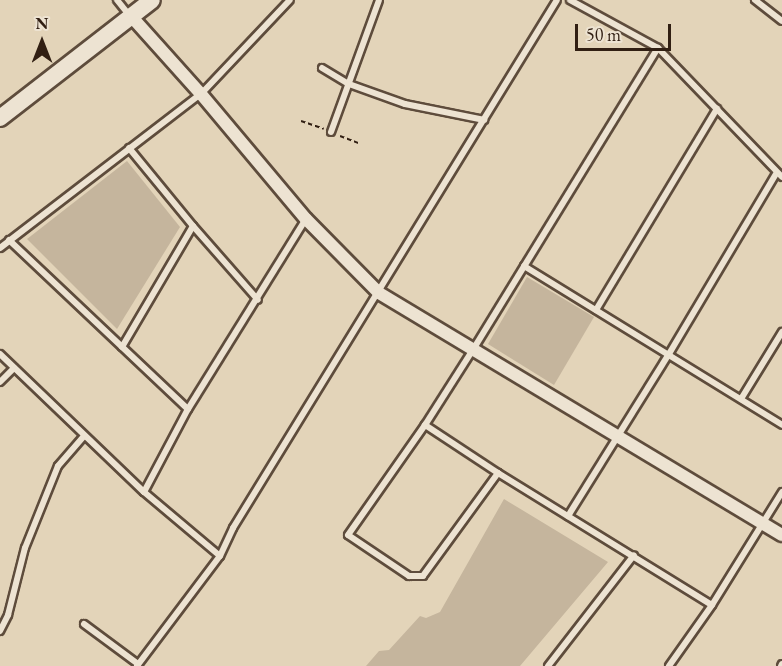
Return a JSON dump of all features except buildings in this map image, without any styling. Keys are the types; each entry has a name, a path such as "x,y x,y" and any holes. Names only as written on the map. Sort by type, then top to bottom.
{"street":[{"path":"0,118 152,0"},
{"path":"131,16 201,94 306,219 379,293 782,535"}],"lane":[{"path":"117,0 131,16"},
{"path":"0,248 201,94 290,0"},
{"path":"331,132 379,0"},
{"path":"84,624 137,665 220,556 233,528 557,0"},
{"path":"568,516 779,175 658,48 570,0"},
{"path":"755,0 782,21"},
{"path":"498,473 423,576 409,576 348,535 425,425 658,48"},
{"path":"322,68 349,84 405,104 484,120"},
{"path":"596,310 717,109"},
{"path":"129,148 258,300"},
{"path":"144,492 188,409 258,300 306,219"},
{"path":"122,347 193,226"},
{"path":"9,240 188,409"},
{"path":"524,266 782,425"},
{"path":"741,399 782,332"},
{"path":"0,354 144,492 220,556"},
{"path":"0,382 14,368"},
{"path":"425,425 498,473 712,604"},
{"path":"0,631 8,615 25,548 58,466 84,436"},
{"path":"669,666 712,604 782,492"},
{"path":"548,666 634,555"}],"shaded area":[{"path":"127,161 180,227 117,329 27,239"},
{"path":"527,277 594,317 554,385 488,344"},
{"path":"504,499 608,562 520,666 366,666 379,651 389,650 420,616 426,618 440,612"}]}
